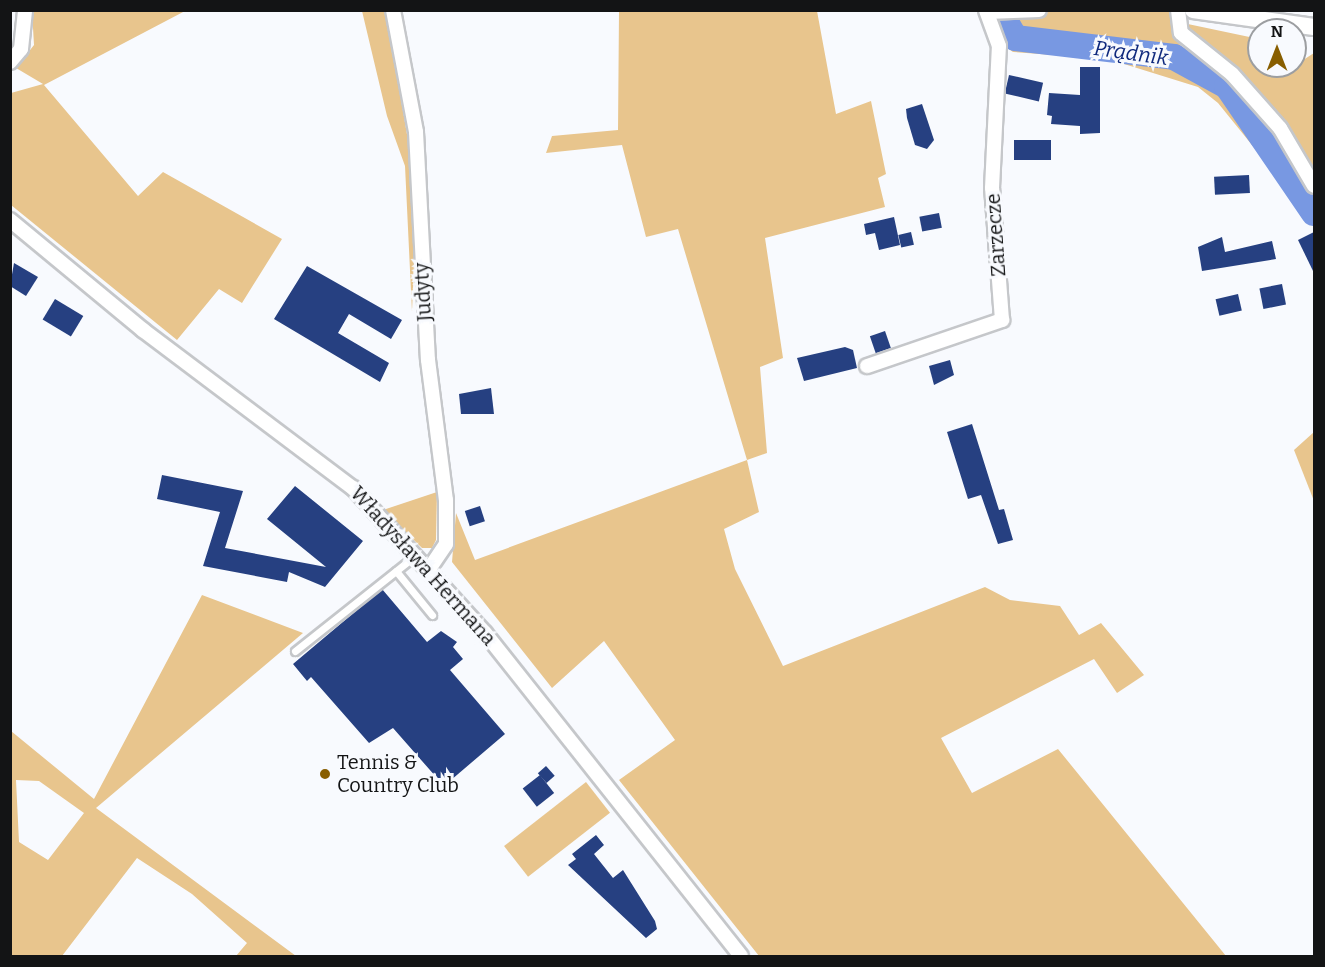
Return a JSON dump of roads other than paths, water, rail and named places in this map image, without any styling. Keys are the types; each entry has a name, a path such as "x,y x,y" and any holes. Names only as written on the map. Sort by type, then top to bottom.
{"street":[{"path":"10,62 21,49 25,10"},
{"name":"Judyty","path":"393,10 416,132 428,360 447,509 444,552 429,569"},
{"path":"988,11 1039,10"},
{"path":"1178,10 1181,33 1232,74 1267,112 1314,186"},
{"path":"1193,10 1314,27"},
{"name":"Zarzecze","path":"867,366 1002,320 992,188 999,46 988,11"},
{"name":"Władysława Hermana","path":"10,220 142,330 353,488 429,569 741,957"}],"lane":[{"path":"295,651 416,555"},
{"path":"396,571 432,615"}],"waterway":[{"name":"Prądnik","path":"999,10 1015,38 1174,57 1227,86 1314,213"}],"place":[{"name":"Tennis & Country Club","path":"325,774"}]}
